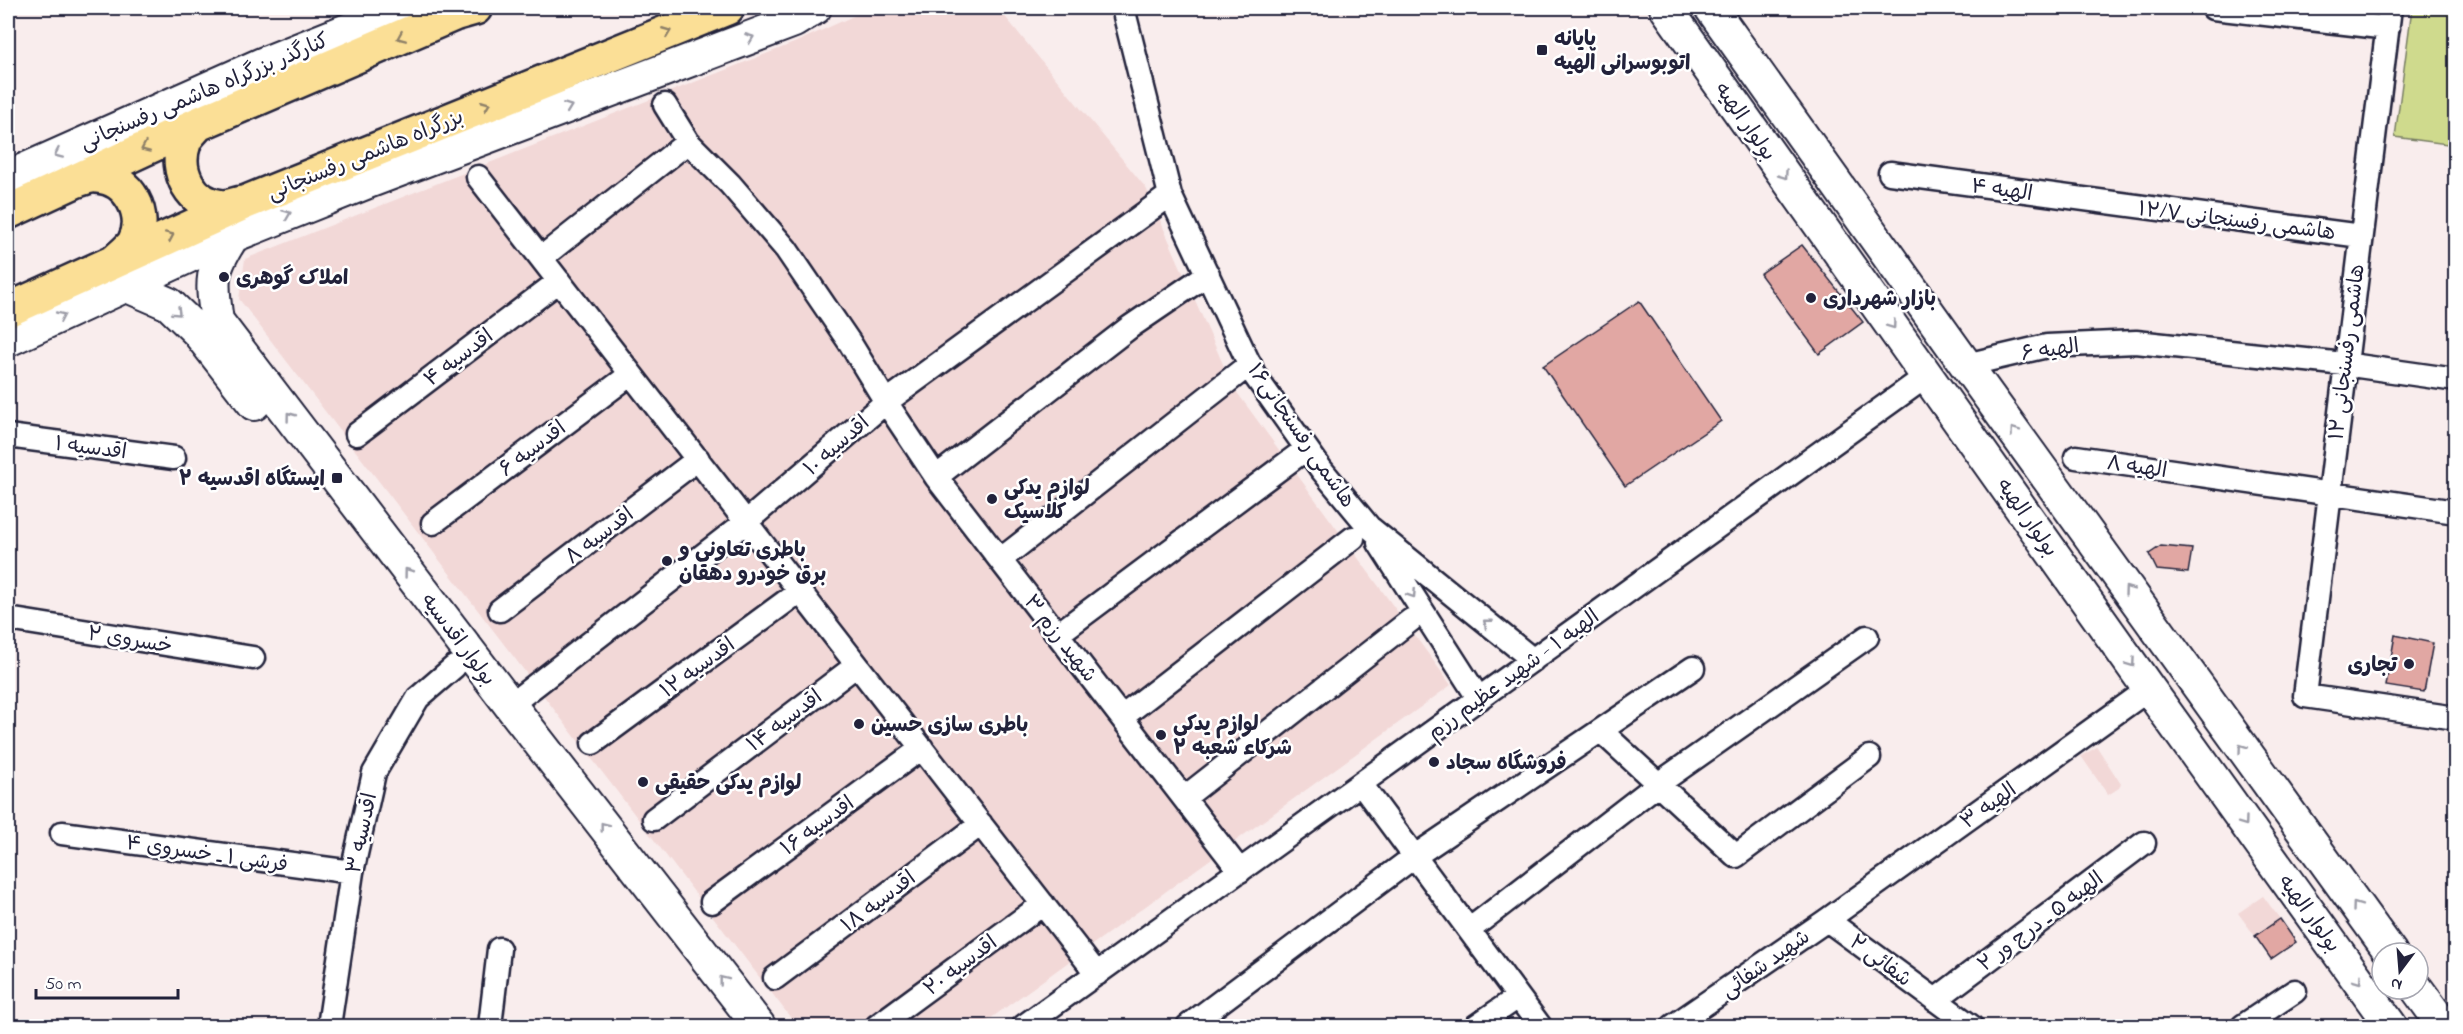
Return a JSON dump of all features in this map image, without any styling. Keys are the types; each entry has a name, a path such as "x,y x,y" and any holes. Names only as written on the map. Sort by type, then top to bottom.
{"highway":[{"path":"8,212 198,124 454,14 475,8"},
{"name":"بزرگراه هاشمی رفسنجانی","path":"8,310 121,272 244,203 728,8"},
{"path":"198,124 184,141 180,163 186,184 201,200 223,207 244,203"},
{"path":"74,181 96,176 119,182 134,199 140,222 121,272"}],"main road":[{"name":"کنارگذر بزرگراه هاشمی رفسنجانی","path":"8,177 262,64 402,8"},
{"path":"8,340 121,272 233,236 390,173 794,21 815,8"},
{"name":"بولوار الهیه","path":"1666,8 2391,1026"},
{"name":"بولوار الهیه","path":"1711,8 2382,941"},
{"name":"بولوار اقدسیه","path":"233,236 216,261 212,289 217,321 759,1026"},
{"name":"بولوار اقدسیه","path":"121,272 170,304 197,330 732,1026"},
{"path":"2426,1001 2444,1026"}],"street":[{"name":"هاشمی رفسنجانی۱۶","path":"1123,8 1170,195 1255,376 1361,532 1533,660"},
{"path":"2213,8 2389,18"},
{"name":"هاشمی رفسنجانی ۱۲","path":"2389,18 2344,364 2305,696 2456,718"},
{"name":"شهید رزم ۳","path":"665,105 688,142 730,184 786,249 850,343 936,477 1240,871"},
{"path":"541,258 688,142"},
{"name":"الهیه ۴","path":"1890,174 2113,204"},
{"path":"478,177 1097,974"},
{"name":"اقدسیه ۱۰","path":"510,705 746,522 886,402 1170,195"},
{"name":"هاشمی رفسنجانی ۱۲/۷","path":"2113,204 2361,236"},
{"path":"936,477 1130,327 1208,274"},
{"name":"اقدسیه ۴","path":"357,434 559,281"},
{"name":"الهیه ۶","path":"1966,365 2047,346 2136,342 2344,364 2456,380"},
{"path":"1000,560 1250,364"},
{"name":"اقدسیه ۶","path":"433,523 631,374"},
{"name":"الهیه ۱ - شهید عظیم رزم","path":"1024,1026 1928,375"},
{"name":"اقدسیه ۱","path":"8,436 174,458"},
{"path":"1058,634 1306,448"},
{"name":"الهیه ۸","path":"2076,457 2456,512"},
{"name":"اقدسیه ۸","path":"500,610 698,459"},
{"path":"1122,717 1361,532 1479,699"},
{"name":"اقدسیه ۱۲","path":"593,743 800,591"},
{"name":"خسروی ۲","path":"8,619 253,658"},
{"path":"1184,798 1411,620"},
{"path":"1469,930 1658,784 1867,637"},
{"name":"اقدسیه ۱۴","path":"654,819 857,665"},
{"name":"اقدسیه ۳","path":"329,1026 352,872 374,774 418,698 454,667"},
{"path":"1188,1026 1415,856 1693,668"},
{"name":"الهیه ۳","path":"1827,920 2149,689"},
{"path":"1601,731 1736,856 1869,757"},
{"name":"اقدسیه ۱۶","path":"712,902 922,748"},
{"path":"1361,784 1539,1026"},
{"name":"اقدسیه ۱۸","path":"775,978 981,824"},
{"name":"فرشی ۱ ـ خسروی ۴","path":"62,833 352,872"},
{"name":"الهیه ۵ ـ درج ور ۲","path":"1935,1000 2144,843"},
{"name":"اقدسیه ۲۰","path":"877,1026 1043,904"},
{"name":"شفائی ۲","path":"1827,920 1971,1026"},
{"name":"شهید شفائی","path":"1673,1026 1827,920"},
{"path":"490,1026 499,949"},
{"path":"2243,1026 2295,991"},
{"path":"1476,1026 1518,997"}],"shaded area":[{"path":"871,8 998,8 1146,188 1233,387 1451,685 980,1026 797,1026 239,299 245,259 794,43"},
{"path":"2097,747 2121,784 2108,795 2081,756"},
{"path":"2263,896 2280,919 2255,936 2238,913"}],"green space":[{"path":"2412,8 2455,8 2455,145 2395,137"}],"building":[{"name":"بازار شهرداری","path":"1802,245 1863,322 1819,354 1760,274"},
{"path":"1639,301 1721,421 1625,486 1543,366"},
{"path":"2161,546 2192,549 2188,573 2157,570 2149,554"},
{"name":"تجاری","path":"2395,635 2433,643 2424,692 2386,686"},
{"path":"2280,919 2296,942 2271,959 2255,936"}],"place":[{"name":"پایانه اتوبوسرانی الهیه","path":"1542,50"},
{"name":"املاک گوهری","path":"224,277"},
{"name":"بازار شهرداری","path":"1811,298"},
{"name":"ایستگاه اقدسیه ۲","path":"337,478"},
{"name":"لوازم یدکی کلاسیک","path":"992,499"},
{"name":"باطری تعاونی و برق خودرو دهقان","path":"667,561"},
{"name":"تجاری","path":"2409,664"},
{"name":"باطری سازی حسین","path":"859,724"},
{"name":"لوازم یدکی شرکاء شعبه ۲","path":"1161,735"},
{"name":"فروشگاه سجاد","path":"1434,762"},
{"name":"لوازم یدکی حقیقی","path":"643,782"}]}
